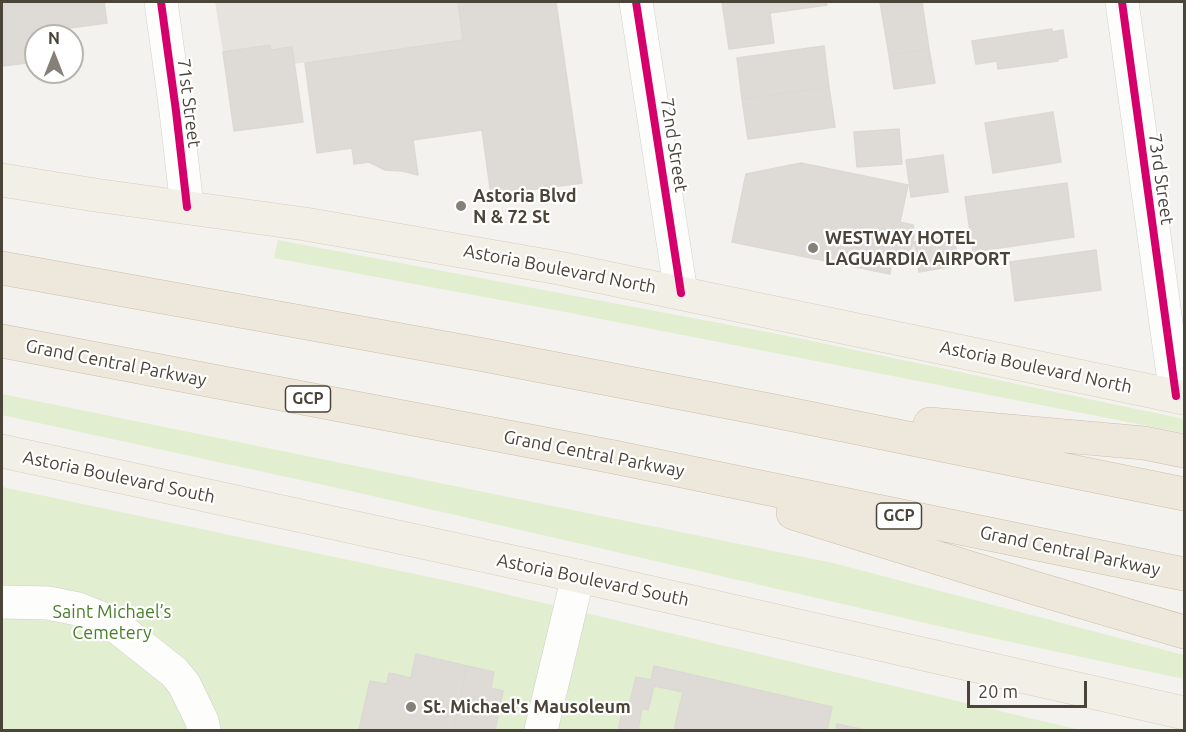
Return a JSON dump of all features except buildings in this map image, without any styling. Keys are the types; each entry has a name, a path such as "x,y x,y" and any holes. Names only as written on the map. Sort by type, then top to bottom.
{"highway":[{"path":"2,268 472,353 1185,494"},
{"name":"Grand Central Parkway","path":"2,341 614,457 1185,574"},
{"path":"769,410 1144,442 1185,451"},
{"path":"614,457 1026,586 1185,632"}],"main road":[{"name":"Astoria Boulevard North","path":"2,180 305,224 559,268 1180,397"},
{"name":"Astoria Boulevard South","path":"2,452 578,576 1185,713"}],"street":[{"name":"71st Street","path":"161,2 187,207"},
{"name":"72nd Street","path":"636,2 681,292"},
{"name":"73rd Street","path":"1122,2 1180,397"},
{"path":"541,730 578,576"},
{"path":"2,602 48,603 78,609 111,622 174,672 184,684 204,730"}],"green space":[{"path":"278,240 788,336 1184,419 1184,433 560,311 274,258"},
{"path":"2,394 833,563 1184,655 1184,679 969,633 342,489 2,415"},
{"name":"Saint Michael’s Cemetery","path":"2,487 467,585 1080,730 2,730"}],"shaded area":[{"path":"215,2 458,2 463,40 294,64 291,47 271,50 270,45 223,52"}],"cycle path":[{"path":"161,2 187,207"},
{"path":"636,2 681,293"},
{"path":"1122,2 1176,396"}],"place":[{"name":"Astoria Blvd N & 72 St","path":"461,206"},
{"name":"WESTWAY HOTEL LAGUARDIA AIRPORT","path":"813,248"},
{"name":"St. Michael's Mausoleum","path":"411,707"}]}
